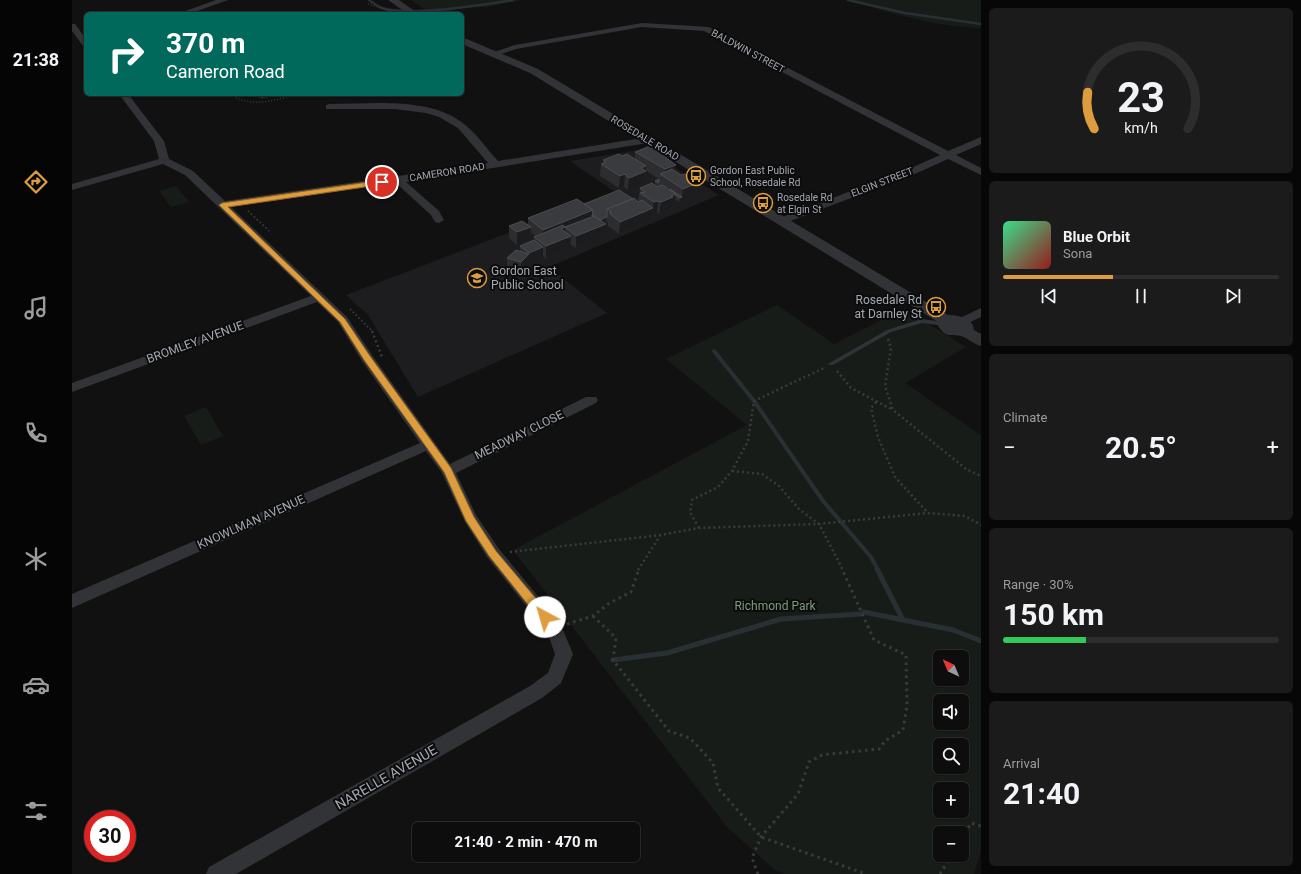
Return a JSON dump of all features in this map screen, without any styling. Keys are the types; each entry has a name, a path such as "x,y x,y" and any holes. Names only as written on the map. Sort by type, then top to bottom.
{"street":[{"path":"187,12 224,0"},
{"path":"393,0 410,12"},
{"name":"BALDWIN STREET","path":"495,53 515,47 642,25 706,29 981,172"},
{"path":"72,26 84,41"},
{"name":"ROSEDALE ROAD","path":"464,41 534,70 945,322 946,328 952,331 963,327"},
{"path":"125,96 159,141 164,161"},
{"path":"329,107 416,108 435,112 457,123 496,165"},
{"name":"CAMERON ROAD","path":"222,205 398,180 648,140"},
{"name":"ELGIN STREET","path":"781,221 913,171 981,140"},
{"path":"72,187 164,161 189,173 343,320 367,358 448,471 470,518 493,553 554,628"},
{"path":"398,180 435,212 439,220"},
{"name":"BROMLEY AVENUE","path":"72,388 318,296"},
{"path":"981,312 963,327 981,341"},
{"name":"MEADWAY CLOSE","path":"448,471 591,400"},
{"name":"KNOWLMAN AVENUE","path":"72,601 430,444"},
{"name":"NARELLE AVENUE","path":"216,874 536,692 555,678 564,654 554,628"}],"lane":[{"path":"831,364 886,332 922,321 945,322"}],"path":[{"path":"235,96 251,103 262,103 289,96"},
{"path":"886,332 891,348 885,386 893,410"},
{"path":"699,528 690,512 692,500 718,487 732,471 748,441 754,401 809,377 831,364 851,388 893,410 966,469 981,476"},
{"path":"876,402 871,408 878,437 895,477 927,513"},
{"path":"732,471 762,474 779,486 799,508 819,524 852,588 874,640 906,655 907,706 903,730 885,741 879,749 822,755 809,762 798,794 761,837 752,858 758,874"},
{"path":"493,553 661,535 699,528 819,524 927,513 965,516 981,524"},
{"path":"554,628 593,616 608,604 631,592 640,565 661,535"},
{"path":"593,616 616,638 613,660 668,731 690,738 713,763 718,788 761,837 866,874"},
{"path":"969,827 971,823 981,826"},
{"path":"940,874 948,862"}],"shaded area":[{"name":"Gordon East Public School","path":"639,150 650,152 719,195 549,267 607,313 418,397 368,315 346,295 615,192 570,161"}],"green space":[{"path":"411,0 522,0 487,7 453,8 452,12 429,12"},
{"path":"847,0 981,0 981,28 930,22"},
{"path":"176,186 189,202 171,207 159,191"},
{"name":"Richmond Park","path":"777,305 834,344 904,309 966,347 905,383 981,435 981,851 974,874 785,874 775,870 727,827 513,550 747,425 666,359"},
{"path":"206,407 223,436 201,445 184,416"}],"building":[{"path":"650,146 676,165 665,169 635,152"},
{"path":"619,154 622,156 627,154 646,166 641,168 646,171 629,178 625,174 620,176 601,164 606,162 603,160"},
{"path":"672,169 681,175 685,174 697,181 693,183 695,184 683,189 660,174"},
{"path":"652,183 657,187 662,185 676,194 671,196 673,197 661,202 654,202 640,193 645,192 640,188"},
{"path":"670,189 682,197 680,198 675,195 676,194"},
{"path":"619,190 633,199 607,209 607,217 600,220 592,216 593,210 584,204"},
{"path":"634,198 638,202 642,200 653,208 620,222 609,213 612,212 607,209"},
{"path":"577,199 593,210 543,230 528,218"},
{"path":"594,216 606,224 576,236 565,227"},
{"path":"522,221 531,227 517,232 509,226"},
{"path":"563,225 565,227 561,229 571,236 546,246 534,237"},
{"path":"534,240 543,247 529,253 520,246"},
{"path":"516,250 529,254 521,262 507,258"}],"waterway":[{"path":"369,0 382,8 410,11 427,11 484,5 513,0"},
{"path":"848,0 905,13 981,24"},
{"path":"714,351 754,401 823,501 871,557 878,570"},
{"path":"877,569 903,620"},
{"path":"864,612 903,620"},
{"path":"613,660 667,653 781,619 860,614"},
{"path":"903,620 953,630 981,641"}],"place":[{"name":"Gordon East Public School, Rosedale Rd","path":"696,176"},
{"name":"Rosedale Rd at Elgin St","path":"763,203"},
{"name":"Gordon East Public School","path":"477,278"},
{"name":"Rosedale Rd at Darnley St","path":"936,307"}],"route":[{"path":"382,182 222,205 343,320 367,358 448,471 470,518 493,553 545,617"}]}
